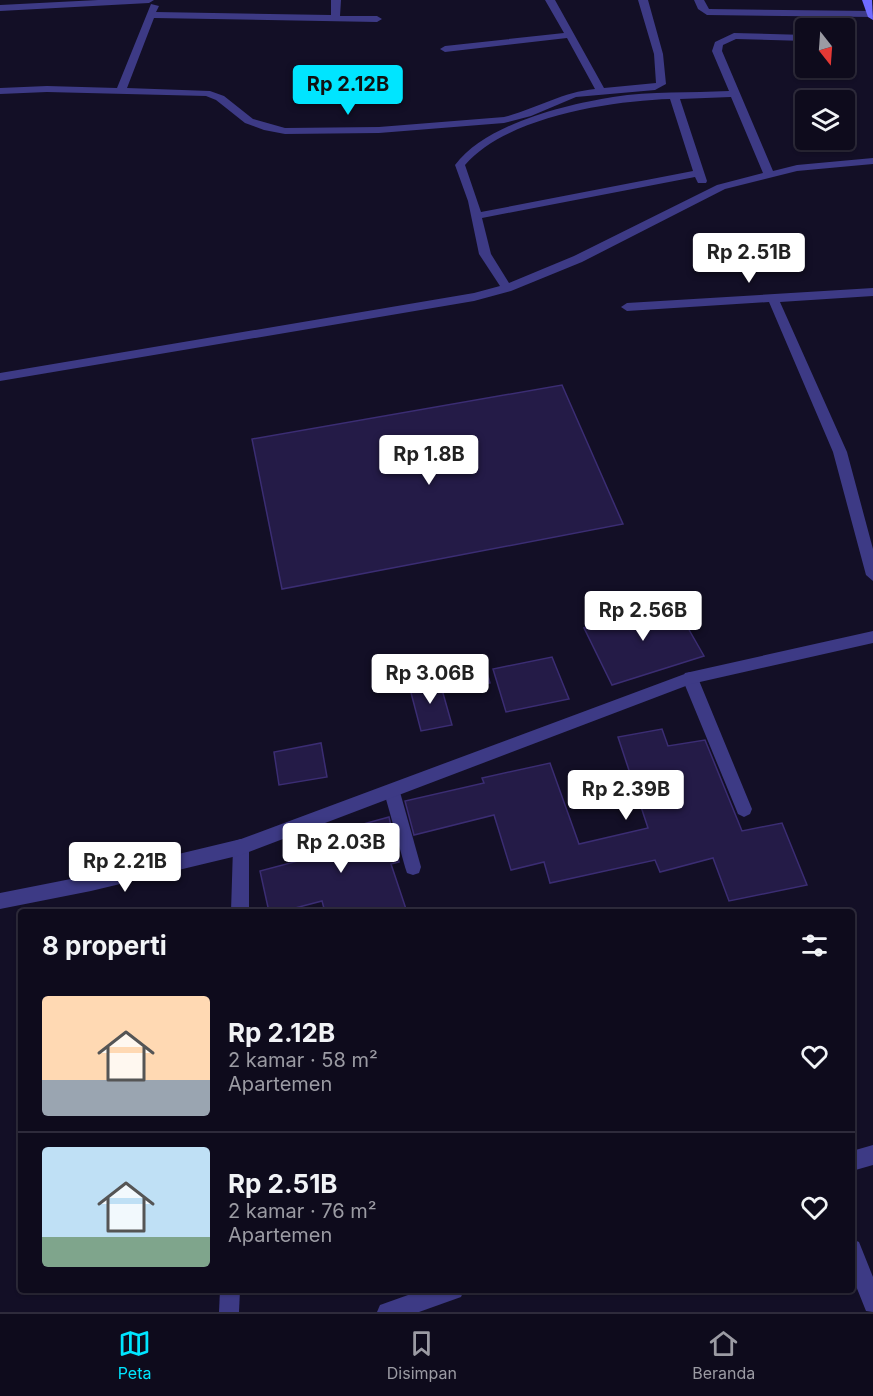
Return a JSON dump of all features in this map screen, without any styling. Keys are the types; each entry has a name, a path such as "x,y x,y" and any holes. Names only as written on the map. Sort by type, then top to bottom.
{"main road":[{"path":"867,0 873,15"}],"street":[{"path":"0,8 149,0"},
{"path":"121,90 156,0"},
{"path":"335,19 336,0"},
{"path":"550,0 601,91"},
{"path":"0,91 121,90 207,93 220,98 249,121 264,128 285,131 379,130 504,120 527,114 574,94 655,87 661,84 664,72 648,28 643,0"},
{"path":"699,0 701,7 707,12 873,15"},
{"path":"818,0 827,14"},
{"path":"150,15 377,19"},
{"path":"445,49 568,35"},
{"path":"769,175 717,51 718,44 734,36 795,38"},
{"path":"507,288 485,254 460,165 473,149 498,134 614,100 734,94"},
{"path":"674,96 707,192"},
{"path":"0,377 474,297 507,288 597,250 707,192 769,175 822,164 873,161"},
{"path":"476,216 699,173"},
{"path":"627,306 873,292"},
{"path":"773,298 840,452 873,575"},
{"path":"0,901 91,883 241,847 690,678 873,637"},
{"path":"690,678 744,809"},
{"path":"392,792 413,867"},
{"path":"240,909 241,847"},
{"path":"855,1160 873,1155"},
{"path":"855,1257 873,1305"},
{"path":"229,1312 230,1293"},
{"path":"387,1312 445,1293"}],"building":[{"path":"562,385 623,524 282,589 252,439"},
{"path":"672,600 704,656 612,685 584,628"},
{"path":"482,656 490,683 452,690 444,663"},
{"path":"552,657 569,699 506,712 493,669"},
{"path":"439,679 452,725 421,731 409,685"},
{"path":"662,729 668,746 705,740 742,831 782,823 807,885 729,901 713,858 660,872 655,860 550,883 544,862 511,870 494,815 414,835 405,801 484,783 482,778 550,763 579,844 648,828 618,737"},
{"path":"321,743 327,777 279,785 274,752"},
{"path":"389,817 399,862 391,864 406,909 324,909 322,901 291,909 268,909 260,871 313,857 309,839"}]}
